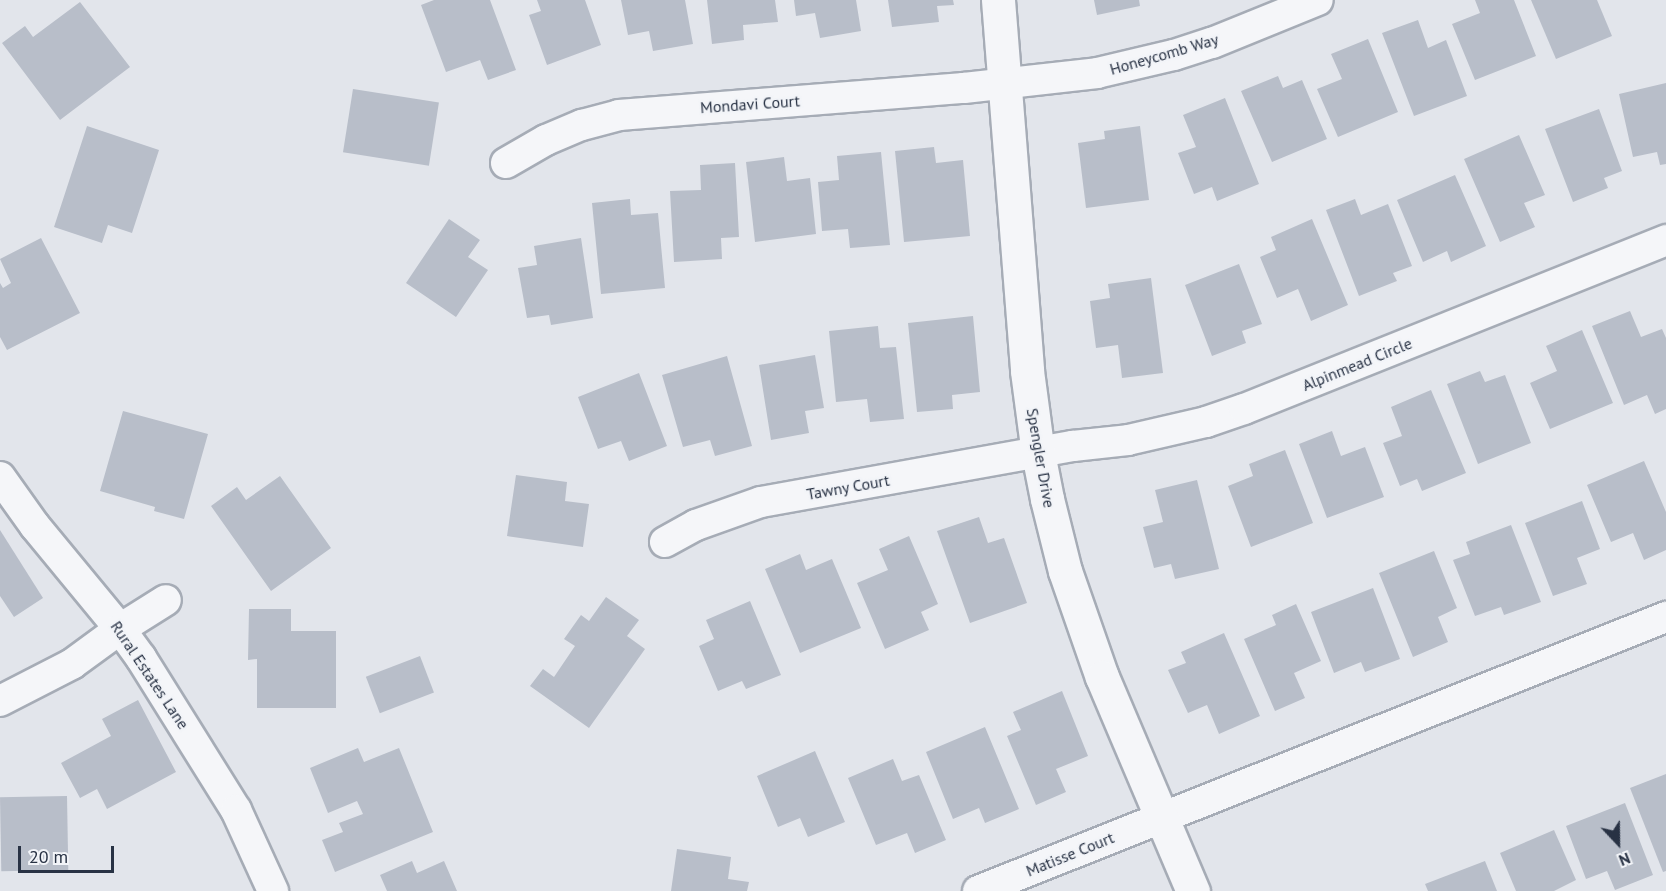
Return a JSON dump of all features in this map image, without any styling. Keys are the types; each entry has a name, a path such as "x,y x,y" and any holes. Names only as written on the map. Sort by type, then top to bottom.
{"street":[{"name":"Spengler Drive","path":"998,0 1027,371 1038,453 1065,571 1102,677 1193,891"},
{"name":"Honeycomb Way","path":"1004,84 1096,73 1174,55 1318,0"},
{"name":"Mondavi Court","path":"506,163 546,140 582,125 619,116 1004,84"},
{"name":"Alpinmead Circle","path":"1038,453 1128,440 1206,422 1244,410 1666,240"},
{"name":"Tawny Court","path":"664,542 696,525 761,502 1038,453"},
{"name":"Rural Estates Lane","path":"0,477 35,526 120,629 236,810 273,891"},
{"path":"0,701 72,664 120,629 166,600"},
{"path":"1162,817 1666,617"},
{"name":"Matisse Court","path":"978,891 1162,817"}],"building":[{"path":"434,0 490,0 516,70 488,80 480,60 446,72 421,5"},
{"path":"537,0 585,0 601,45 547,65 529,15 541,11"},
{"path":"621,0 685,0 693,44 653,51 649,31 628,35"},
{"path":"707,0 775,0 778,22 743,25 744,40 712,44"},
{"path":"794,0 856,0 861,31 820,38 815,13 796,16"},
{"path":"888,0 953,0 954,5 937,6 939,22 892,27"},
{"path":"1094,0 1139,0 1140,6 1097,15"},
{"path":"1475,0 1514,0 1536,56 1475,80 1452,24 1480,13"},
{"path":"1531,0 1597,0 1612,36 1556,59"},
{"path":"80,2 130,67 60,120 2,43 25,26 33,37"},
{"path":"1418,20 1428,48 1446,40 1467,96 1414,116 1382,33"},
{"path":"1368,39 1398,112 1338,137 1317,89 1342,79 1331,54"},
{"path":"1278,76 1283,88 1302,80 1327,139 1272,162 1241,91"},
{"path":"1666,83 1666,164 1660,165 1657,152 1633,157 1619,94"},
{"path":"353,89 439,103 429,166 343,152"},
{"path":"1225,98 1259,184 1217,201 1212,187 1194,194 1178,153 1196,147 1183,115"},
{"path":"1599,109 1622,171 1604,178 1608,188 1573,202 1545,129"},
{"path":"87,126 159,150 132,233 108,225 102,243 54,227"},
{"path":"1140,126 1149,200 1086,208 1078,143 1105,139 1104,131"},
{"path":"1519,135 1545,195 1524,203 1535,227 1500,242 1464,159"},
{"path":"934,147 936,163 963,160 970,236 904,242 895,151"},
{"path":"881,152 890,245 850,248 848,229 822,231 818,182 839,180 837,156"},
{"path":"784,157 787,181 810,178 816,234 755,242 746,162"},
{"path":"735,163 739,237 721,238 722,259 674,262 670,191 701,190 700,165"},
{"path":"1455,175 1486,246 1451,262 1447,251 1423,262 1397,200"},
{"path":"630,199 631,215 658,213 665,288 601,294 592,203"},
{"path":"1355,199 1361,215 1388,204 1412,266 1393,273 1397,281 1359,296 1326,210"},
{"path":"449,219 480,240 468,257 488,270 456,317 406,283"},
{"path":"1312,219 1348,305 1311,321 1298,289 1277,298 1260,257 1276,250 1271,237"},
{"path":"41,238 80,313 7,350 0,337 0,283 3,288 11,283 0,259"},
{"path":"581,238 593,318 551,325 549,315 527,318 518,268 537,265 534,246"},
{"path":"1239,264 1262,324 1242,331 1246,343 1212,356 1185,285"},
{"path":"1151,278 1163,373 1122,378 1118,345 1096,348 1090,301 1110,298 1108,284"},
{"path":"1630,311 1641,337 1662,329 1666,338 1666,409 1655,414 1647,395 1624,405 1592,326"},
{"path":"973,316 980,392 952,395 953,409 917,412 908,323"},
{"path":"878,326 880,348 896,347 904,419 870,422 867,399 836,402 829,331"},
{"path":"1582,330 1613,403 1550,429 1530,383 1557,371 1546,346"},
{"path":"815,355 824,408 805,411 809,433 771,440 759,365"},
{"path":"727,356 752,446 715,456 710,440 683,447 662,375"},
{"path":"1480,371 1485,382 1505,375 1531,443 1478,464 1447,384"},
{"path":"639,373 667,446 629,461 621,441 598,449 578,397"},
{"path":"1431,390 1466,473 1422,491 1417,479 1400,486 1383,443 1402,436 1391,407"},
{"path":"123,411 208,434 184,519 154,511 155,507 100,491"},
{"path":"1332,431 1341,456 1365,447 1384,497 1327,518 1299,444"},
{"path":"1285,450 1313,523 1251,547 1228,486 1253,476 1249,464"},
{"path":"1644,461 1666,512 1666,550 1644,560 1633,533 1611,542 1587,485"},
{"path":"516,475 567,482 565,501 589,504 583,547 507,536"},
{"path":"280,476 331,548 271,591 211,506 237,487 246,500"},
{"path":"1197,480 1219,569 1175,579 1171,564 1154,568 1143,527 1163,522 1155,490"},
{"path":"1582,501 1600,549 1577,558 1587,584 1553,596 1525,523"},
{"path":"979,517 988,543 1004,538 1027,603 970,623 937,531"},
{"path":"1511,525 1541,602 1504,615 1501,607 1475,616 1453,560 1470,554 1466,542"},
{"path":"0,530 43,598 14,617 0,596"},
{"path":"909,536 938,604 921,612 929,630 885,649 857,583 888,570 879,549"},
{"path":"1434,551 1457,608 1438,617 1448,642 1413,657 1379,573"},
{"path":"800,554 806,570 832,559 861,628 800,653 765,569"},
{"path":"1373,588 1400,659 1365,672 1361,662 1334,673 1311,612"},
{"path":"606,597 639,620 627,636 645,649 589,728 530,686 543,669 554,677 575,646 564,639 581,615 589,621"},
{"path":"750,601 781,675 746,689 742,681 718,691 699,646 714,639 706,620"},
{"path":"1296,604 1321,661 1294,673 1305,698 1275,711 1244,639 1276,625 1272,615"},
{"path":"249,609 291,609 291,631 336,631 336,708 257,708 257,659 248,660"},
{"path":"1224,633 1260,716 1219,734 1207,705 1188,713 1168,670 1186,663 1181,652"},
{"path":"420,656 434,692 380,713 366,677"},
{"path":"1062,691 1088,756 1056,769 1066,792 1036,805 1007,736 1021,730 1013,712"},
{"path":"138,700 176,772 107,809 97,789 80,798 61,763 111,736 102,719"},
{"path":"985,727 1019,809 985,823 979,808 953,819 926,752"},
{"path":"358,748 364,762 399,748 433,832 335,872 322,840 343,832 339,823 363,814 357,801 328,813 310,768"},
{"path":"815,751 845,822 808,837 800,818 778,827 757,776"},
{"path":"893,759 902,781 919,775 946,840 915,853 907,833 876,845 848,778"},
{"path":"1666,774 1666,871 1663,872 1630,788"},
{"path":"67,796 68,870 1,871 0,797"},
{"path":"1625,803 1653,875 1615,890 1607,871 1586,879 1566,826"},
{"path":"1554,830 1576,880 1554,891 1516,891 1500,853"},
{"path":"677,849 731,857 728,879 749,882 747,891 671,891"},
{"path":"412,861 417,873 444,861 457,891 387,891 380,875"},
{"path":"1485,861 1497,891 1428,891 1425,884"}]}
